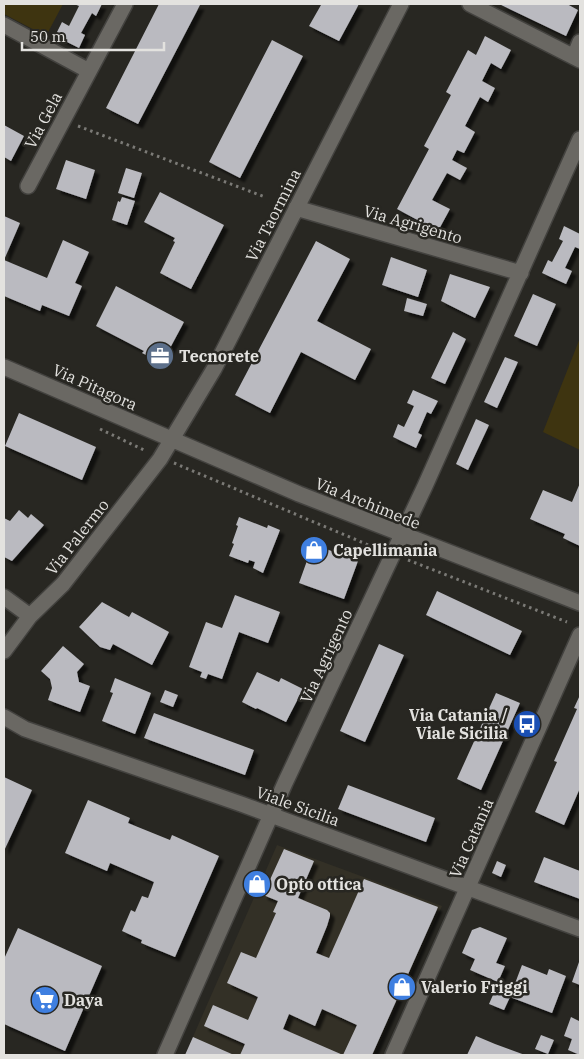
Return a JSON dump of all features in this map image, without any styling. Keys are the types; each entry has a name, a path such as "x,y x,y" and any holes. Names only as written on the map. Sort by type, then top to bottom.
{"street":[{"name":"Via Gela","path":"28,186 125,4"},
{"name":"Via Taormina","path":"172,441 214,369 401,4"},
{"path":"470,4 577,59 580,42"},
{"path":"4,24 90,71"},
{"name":"Via Agrigento","path":"165,1055 271,815 393,555 580,139"},
{"name":"Via Agrigento","path":"296,208 520,273"},
{"name":"Via Pitagora","path":"4,367 172,441"},
{"name":"Via Palermo","path":"4,651 30,616 63,584 162,457 172,441"},
{"name":"Via Archimede","path":"172,441 299,494 580,604"},
{"path":"4,597 30,616"},
{"name":"Via Catania","path":"393,1055 580,635"},
{"name":"Viale Sicilia","path":"4,717 25,729 271,815 580,929"}],"path":[{"path":"75,124 264,197"},
{"path":"91,424 177,465 393,555 567,622"}],"shaded area":[{"path":"4,4 63,4 46,36 4,14"},
{"path":"580,338 580,450 543,432"},
{"path":"277,845 442,906 374,1055 185,1055"}],"building":[{"path":"74,4 102,4 96,16 92,13 81,33 85,35 79,48 55,36 62,22 69,26 79,6"},
{"path":"159,4 200,5 138,124 106,108"},
{"path":"318,4 359,4 339,41 309,26 321,5"},
{"path":"499,4 567,4 578,10 566,36"},
{"path":"485,36 511,50 501,69 491,63 482,81 495,88 488,102 480,97 465,126 475,132 464,153 457,150 452,160 467,168 460,180 447,173 432,200 450,209 438,231 397,209 429,149 424,146 451,95 446,92 468,50 476,55"},
{"path":"272,40 303,56 240,178 209,162"},
{"path":"4,125 24,136 11,161 4,157"},
{"path":"66,160 95,170 86,199 56,189"},
{"path":"126,168 142,173 134,198 118,193"},
{"path":"160,192 224,225 191,289 160,273 175,242 173,241 175,238 144,222"},
{"path":"122,197 135,201 127,225 112,220 118,201 120,202"},
{"path":"4,216 20,223 4,260"},
{"path":"564,226 580,234 580,249 575,247 565,268 572,271 566,284 542,273 548,260 552,262 563,241 559,239"},
{"path":"63,240 89,252 75,283 82,286 69,316 42,305 40,311 4,296 4,260 47,278"},
{"path":"316,241 350,259 317,321 371,349 355,380 301,352 270,413 235,395"},
{"path":"391,257 427,270 418,297 382,285"},
{"path":"450,274 490,287 475,318 441,301"},
{"path":"116,286 184,322 162,363 142,353 144,351 96,326"},
{"path":"533,294 556,304 537,346 514,336"},
{"path":"407,298 427,304 423,316 404,311"},
{"path":"453,332 466,339 445,384 431,378"},
{"path":"505,357 518,362 497,408 484,402"},
{"path":"413,390 438,401 431,414 427,412 418,433 422,435 416,448 393,437 398,424 404,427 414,406 407,403"},
{"path":"19,413 96,447 82,480 5,446"},
{"path":"476,419 489,425 468,470 456,464"},
{"path":"580,483 580,546 563,538 565,534 530,519 543,490 572,502"},
{"path":"19,510 28,518 31,514 44,525 12,561 4,557 4,518 10,521"},
{"path":"239,517 267,528 268,525 280,530 263,573 253,568 255,562 249,560 248,563 229,556 234,544 232,543"},
{"path":"313,544 358,561 344,599 299,583"},
{"path":"437,591 522,631 510,655 426,615"},
{"path":"235,595 280,612 268,643 239,632 222,679 208,674 206,679 200,677 202,672 189,667 206,622 222,628"},
{"path":"102,602 129,617 132,612 169,632 152,665 113,644 110,650 100,647 79,627"},
{"path":"379,644 404,655 365,742 340,731"},
{"path":"63,646 84,664 77,672 79,682 90,686 80,712 48,700 52,688 50,679 41,671"},
{"path":"257,672 279,682 281,678 303,689 286,722 242,702"},
{"path":"115,678 151,693 135,734 102,721 113,693 110,692"},
{"path":"165,690 178,695 173,707 160,702"},
{"path":"496,693 520,703 481,790 457,779"},
{"path":"580,695 580,788 564,825 535,812 557,762 554,761 577,709 574,708"},
{"path":"154,713 254,750 245,775 144,738"},
{"path":"4,777 32,790 4,851"},
{"path":"348,785 435,818 426,842 338,809"},
{"path":"88,800 130,818 128,823 170,840 172,835 219,856 175,957 141,943 142,940 122,931 131,910 135,912 142,896 148,898 154,882 110,863 107,871 65,853"},
{"path":"284,849 314,861 298,898 330,913 316,953 329,958 364,879 438,907 372,1055 343,1055 240,1055 245,1044 204,1026 213,1005 248,1020 258,997 227,983 241,952 256,958 276,913 273,912 278,901 263,895","holes":["322,1009 357,1025 343,1055 283,1029 289,1014 315,1026"]},
{"path":"544,857 580,871 580,899 534,882"},
{"path":"497,861 506,865 501,877 492,873"},
{"path":"480,927 507,938 496,963 505,966 498,982 470,970 475,959 462,953 472,930"},
{"name":"Daya","path":"18,928 102,966 65,1051 4,1024 4,959"},
{"path":"580,963 580,985 572,982"},
{"path":"522,965 547,975 549,969 566,976 552,1013 510,997 504,1010 489,1004 496,988 511,994"},
{"path":"571,1017 579,1021 580,1055 568,1050 572,1039 564,1036"},
{"path":"541,1035 554,1040 548,1054 535,1049"},
{"path":"476,1036 495,1044 525,1055 467,1055"},
{"path":"193,1037 234,1055 185,1055"}],"place":[{"name":"Tecnorete","path":"160,356"},
{"name":"Capellimania","path":"314,550"},
{"name":"Via Catania / Viale Sicilia","path":"527,724"},
{"name":"Opto ottica","path":"257,884"},
{"name":"Valerio Friggi","path":"402,987"},
{"name":"Daya","path":"45,1000"}]}
